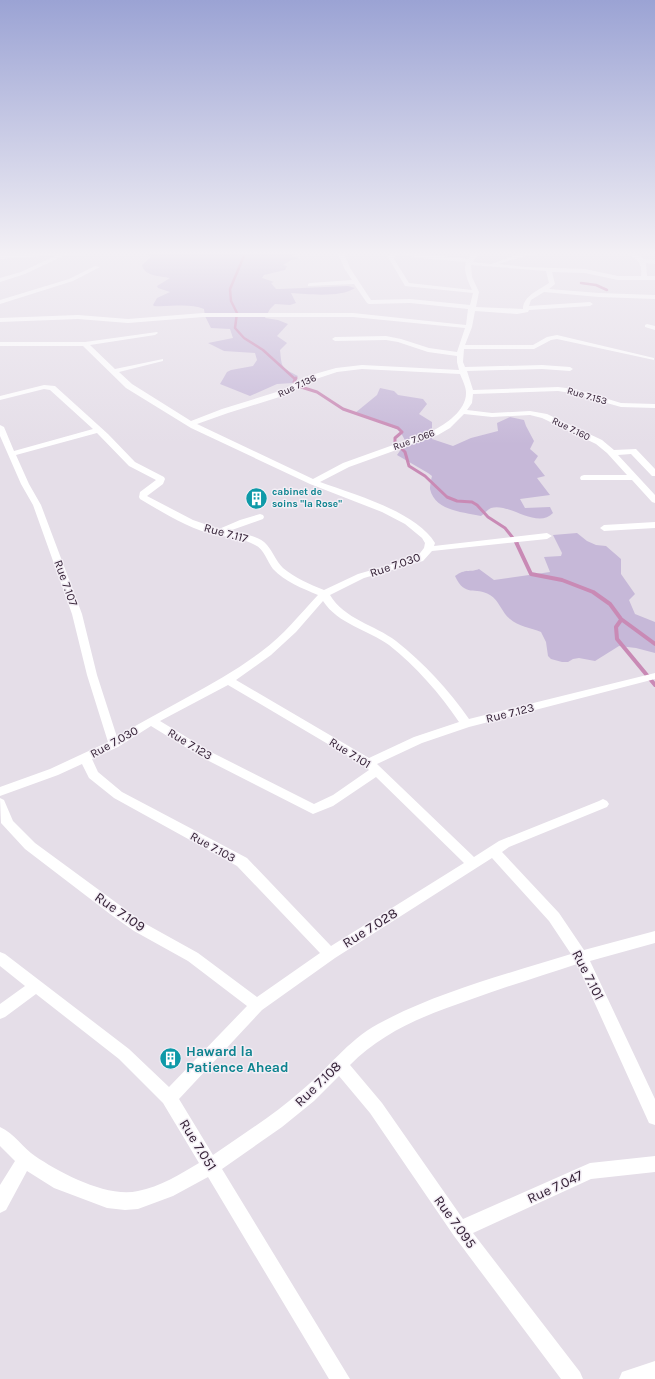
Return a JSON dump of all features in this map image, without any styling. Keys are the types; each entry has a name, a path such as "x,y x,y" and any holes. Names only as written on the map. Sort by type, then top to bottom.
{"street":[{"path":"0,320 78,317 128,321 182,315"},
{"path":"287,315 373,316 469,327"},
{"path":"470,392 463,370 461,350 469,327 471,315"},
{"path":"647,326 655,328"},
{"path":"0,344 85,344 155,333"},
{"path":"335,339 386,338 399,340 428,350 461,350 534,347 549,338 556,337 652,359"},
{"name":"Rue 7.030","path":"0,792 54,772 114,744 151,721 228,680 267,653 292,630 324,594 362,576 420,559 429,549 430,543 426,536 408,522 384,510 313,482 213,437 190,424 129,386 85,344"},
{"path":"115,371 161,360"},
{"name":"Rue 7.136","path":"190,424 225,411 279,395 307,379 336,370 362,367 407,370 463,370 542,367 570,369"},
{"name":"Rue 7.117","path":"0,398 44,387 52,388 132,464 161,479 160,482 143,494 143,497 187,521 218,533 252,540 261,544 272,562 279,570 299,584 324,594 328,603 343,614 391,642 411,660 454,705 466,724"},
{"name":"Rue 7.153","path":"470,392 558,389 572,391 620,405 655,406"},
{"name":"Rue 7.066","path":"313,482 346,465 425,437 446,426 462,412 468,403 470,392"},
{"name":"Rue 7.160","path":"462,412 483,414 537,414 599,442 612,453 655,500"},
{"name":"Rue 7.107","path":"0,427 25,484 37,505 78,614 92,675 114,744"},
{"path":"12,454 97,430"},
{"path":"612,453 633,451 655,474"},
{"path":"584,478 635,477"},
{"path":"218,533 243,522 260,517"},
{"path":"604,528 655,525"},
{"path":"429,549 547,536"},
{"name":"Rue 7.123","path":"151,721 207,755 313,808 319,807 340,795 373,767 418,740 466,724 655,676"},
{"name":"Rue 7.101","path":"228,680 373,767 473,864"},
{"name":"Rue 7.103","path":"85,758 92,775 118,795 242,862 330,954"},
{"name":"Rue 7.109","path":"0,803 7,823 30,846 139,927 193,957 256,1005"},
{"name":"Rue 7.028","path":"169,1098 256,1005 330,954 510,841 603,804"},
{"name":"Rue 7.101","path":"493,851 554,917 581,957 655,1117"},
{"name":"Rue 7.108","path":"0,1135 25,1159 54,1179 107,1199 125,1201 138,1200 173,1187 211,1166 276,1121 308,1096 358,1046 383,1029 430,1007 581,957 655,937"},
{"name":"Rue 7.051","path":"0,958 124,1054 169,1098 340,1379"},
{"path":"0,1012 36,986"},
{"name":"Rue 7.095","path":"339,1064 376,1108 460,1230 573,1379"},
{"path":"0,1204 25,1159"},
{"name":"Rue 7.047","path":"460,1230 590,1170 655,1164"},
{"path":"629,1379 655,1371"}],"shaded area":[{"path":"266,315 265,318 278,320 288,324 277,336 287,343 280,350 281,361 285,369 298,376 293,383 277,384 250,396 220,384 227,372 253,366 257,360 255,353 224,351 208,343 233,338 230,329 211,328 205,316"},
{"path":"380,388 394,391 398,395 423,399 427,404 419,414 432,422 432,439 453,446 471,438 498,431 497,423 510,417 524,420 534,441 530,449 538,456 534,462 545,476 537,478 550,495 520,499 525,508 550,507 553,513 539,519 498,507 491,508 481,516 458,512 438,502 430,489 432,476 397,455 406,442 401,433 397,429 355,413 377,395"},
{"path":"577,533 587,541 596,545 606,546 621,559 621,574 635,594 629,600 635,614 655,622 655,653 636,648 619,646 595,661 579,658 568,662 562,662 551,659 548,656 546,642 541,632 513,621 507,616 493,597 480,591 463,587 455,576 465,571 479,569 494,580 550,572 544,557 561,556 562,553 553,535"}],"waterway":[{"path":"237,315 235,328 244,338 263,350 295,379"},
{"path":"296,378 294,382 301,387 317,392 343,409 398,428 402,432 395,438 395,442 405,452 409,466 425,476 447,497 457,501 472,502 477,505 488,517 505,528 517,543"},
{"path":"516,542 531,574 562,580 593,592 610,604 621,619 655,644"},
{"path":"621,620 616,627 617,639 655,685"}],"place":[{"name":"cabinet de soins \"la Rose\"","path":"256,498"},
{"name":"Haward la Patience Ahead","path":"171,1059"}]}
